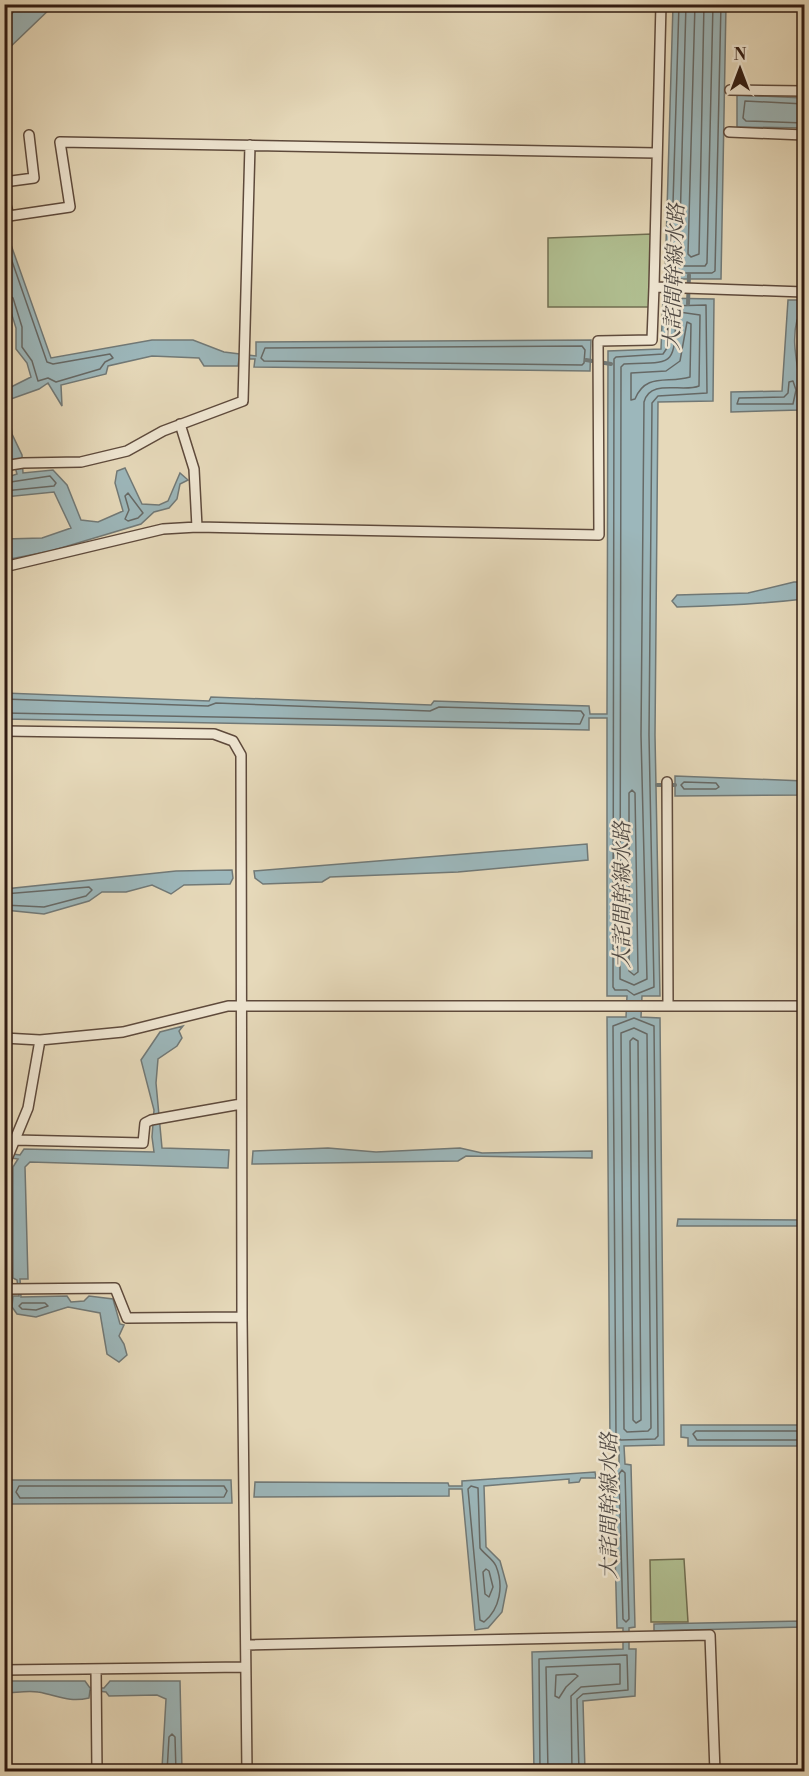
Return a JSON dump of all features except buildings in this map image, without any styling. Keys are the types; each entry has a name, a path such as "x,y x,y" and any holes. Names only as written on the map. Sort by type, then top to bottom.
{"street":[{"path":"4,567 163,529 197,527 599,535 598,341 652,340 662,4"},
{"path":"730,90 804,91"},
{"path":"729,132 804,135"},
{"path":"4,182 34,178 29,135"},
{"path":"4,198 9,216 70,207 60,142 656,153"},
{"path":"8,465 81,462 128,451 163,431 243,401 250,145"},
{"path":"654,287 804,292"},
{"path":"180,424 194,469 197,527"},
{"path":"4,731 214,734 227,737 239,747 241,756 240,1005 247,1772"},
{"path":"667,785 668,1006"},
{"path":"4,1038 40,1040 123,1032 240,1005 646,1007 804,1005"},
{"path":"7,1159 28,1108 40,1040"},
{"path":"15,1140 144,1143 145,1123 151,1120 241,1104"},
{"path":"4,1205 15,1288 4,1314"},
{"path":"15,1288 115,1288 127,1318 242,1317"},
{"path":"246,1645 483,1642 710,1635 715,1772"},
{"path":"4,1670 245,1667"},
{"path":"96,1669 97,1772"}],"green space":[{"path":"652,234 649,307 548,307 548,238"},
{"path":"684,1559 688,1622 651,1622 650,1560"}],"water":[{"path":"19,4 54,5 5,52 5,23"},
{"path":"673,5 726,5 721,279 665,279"},
{"path":"737,95 804,98 804,128 737,127"},
{"path":"4,225 51,358 152,340 193,340 224,352 256,356 256,342 591,340 590,371 254,367 255,359 239,359 238,366 204,366 199,358 152,356 108,366 106,374 61,385 62,406 48,383 39,389 8,400 12,434 22,455 23,473 53,470 67,485 81,520 98,522 123,511 115,483 117,471 125,468 142,504 159,505 168,501 180,473 188,480 180,484 177,499 169,508 154,512 141,524 51,551 5,560 5,539 42,538 71,528 54,492 5,497 5,478 17,474 13,460 5,456 5,390 31,377 27,363 16,349 16,328 5,293"},
{"path":"663,298 714,299 713,401 658,402 655,735 660,996 642,996 641,1017 660,1018 664,1445 624,1446 625,1464 631,1465 635,1627 629,1628 629,1649 636,1649 635,1696 583,1701 585,1771 534,1771 532,1652 623,1649 623,1628 617,1628 613,1474 613,1465 619,1465 619,1446 610,1445 607,1017 626,1017 627,996 607,996 607,718 589,718 589,730 5,719 5,693 209,701 211,697 431,705 434,701 589,706 590,714 607,714 608,351 661,349"},
{"path":"788,300 804,300 804,315 797,320 795,331 800,410 731,412 731,392 782,391"},
{"path":"794,582 804,582 804,599 677,607 672,601 677,595 748,593"},
{"path":"675,776 804,781 804,795 675,796"},
{"path":"587,844 588,860 458,872 330,877 322,882 263,884 255,878 254,871"},
{"path":"232,870 233,878 230,884 184,885 171,894 152,885 126,892 102,892 89,901 44,914 5,910 5,889 176,871"},
{"path":"183,1026 179,1031 182,1038 177,1046 158,1059 156,1083 162,1148 229,1150 228,1168 30,1162 25,1167 28,1279 20,1279 21,1297 67,1296 71,1302 84,1301 89,1296 113,1299 120,1324 124,1325 119,1336 127,1355 119,1362 107,1354 100,1313 68,1307 36,1317 17,1314 12,1307 13,1296 19,1296 17,1280 13,1278 13,1167 18,1159 5,1157 4,1153 20,1155 24,1149 154,1152 152,1137 154,1110 141,1060 160,1032"},
{"path":"328,1148 376,1152 460,1148 482,1153 592,1151 592,1158 466,1156 458,1161 252,1164 253,1151"},
{"path":"678,1219 804,1220 804,1226 677,1226"},
{"path":"681,1425 804,1425 804,1446 688,1446 688,1438 681,1437"},
{"path":"595,1472 596,1478 581,1478 579,1482 569,1483 569,1479 484,1486 486,1547 500,1561 507,1586 502,1612 488,1628 475,1630 462,1489 449,1489 449,1496 254,1497 255,1482 448,1483 449,1486 462,1486 462,1481"},
{"path":"10,1480 231,1480 232,1503 10,1504 11,1495 4,1495 5,1491 10,1491"},
{"path":"804,1621 804,1627 654,1631 654,1624"},
{"path":"4,1681 85,1681 90,1688 104,1688 110,1681 180,1681 182,1771 160,1771 166,1699 157,1695 109,1696 106,1692 90,1690 89,1698 75,1700 34,1691 5,1693"}],"waterway":[{"name":"大詫間幹線水路","path":"688,304 689,275"},
{"path":"586,360 611,364"},
{"path":"657,785 675,785"}]}
